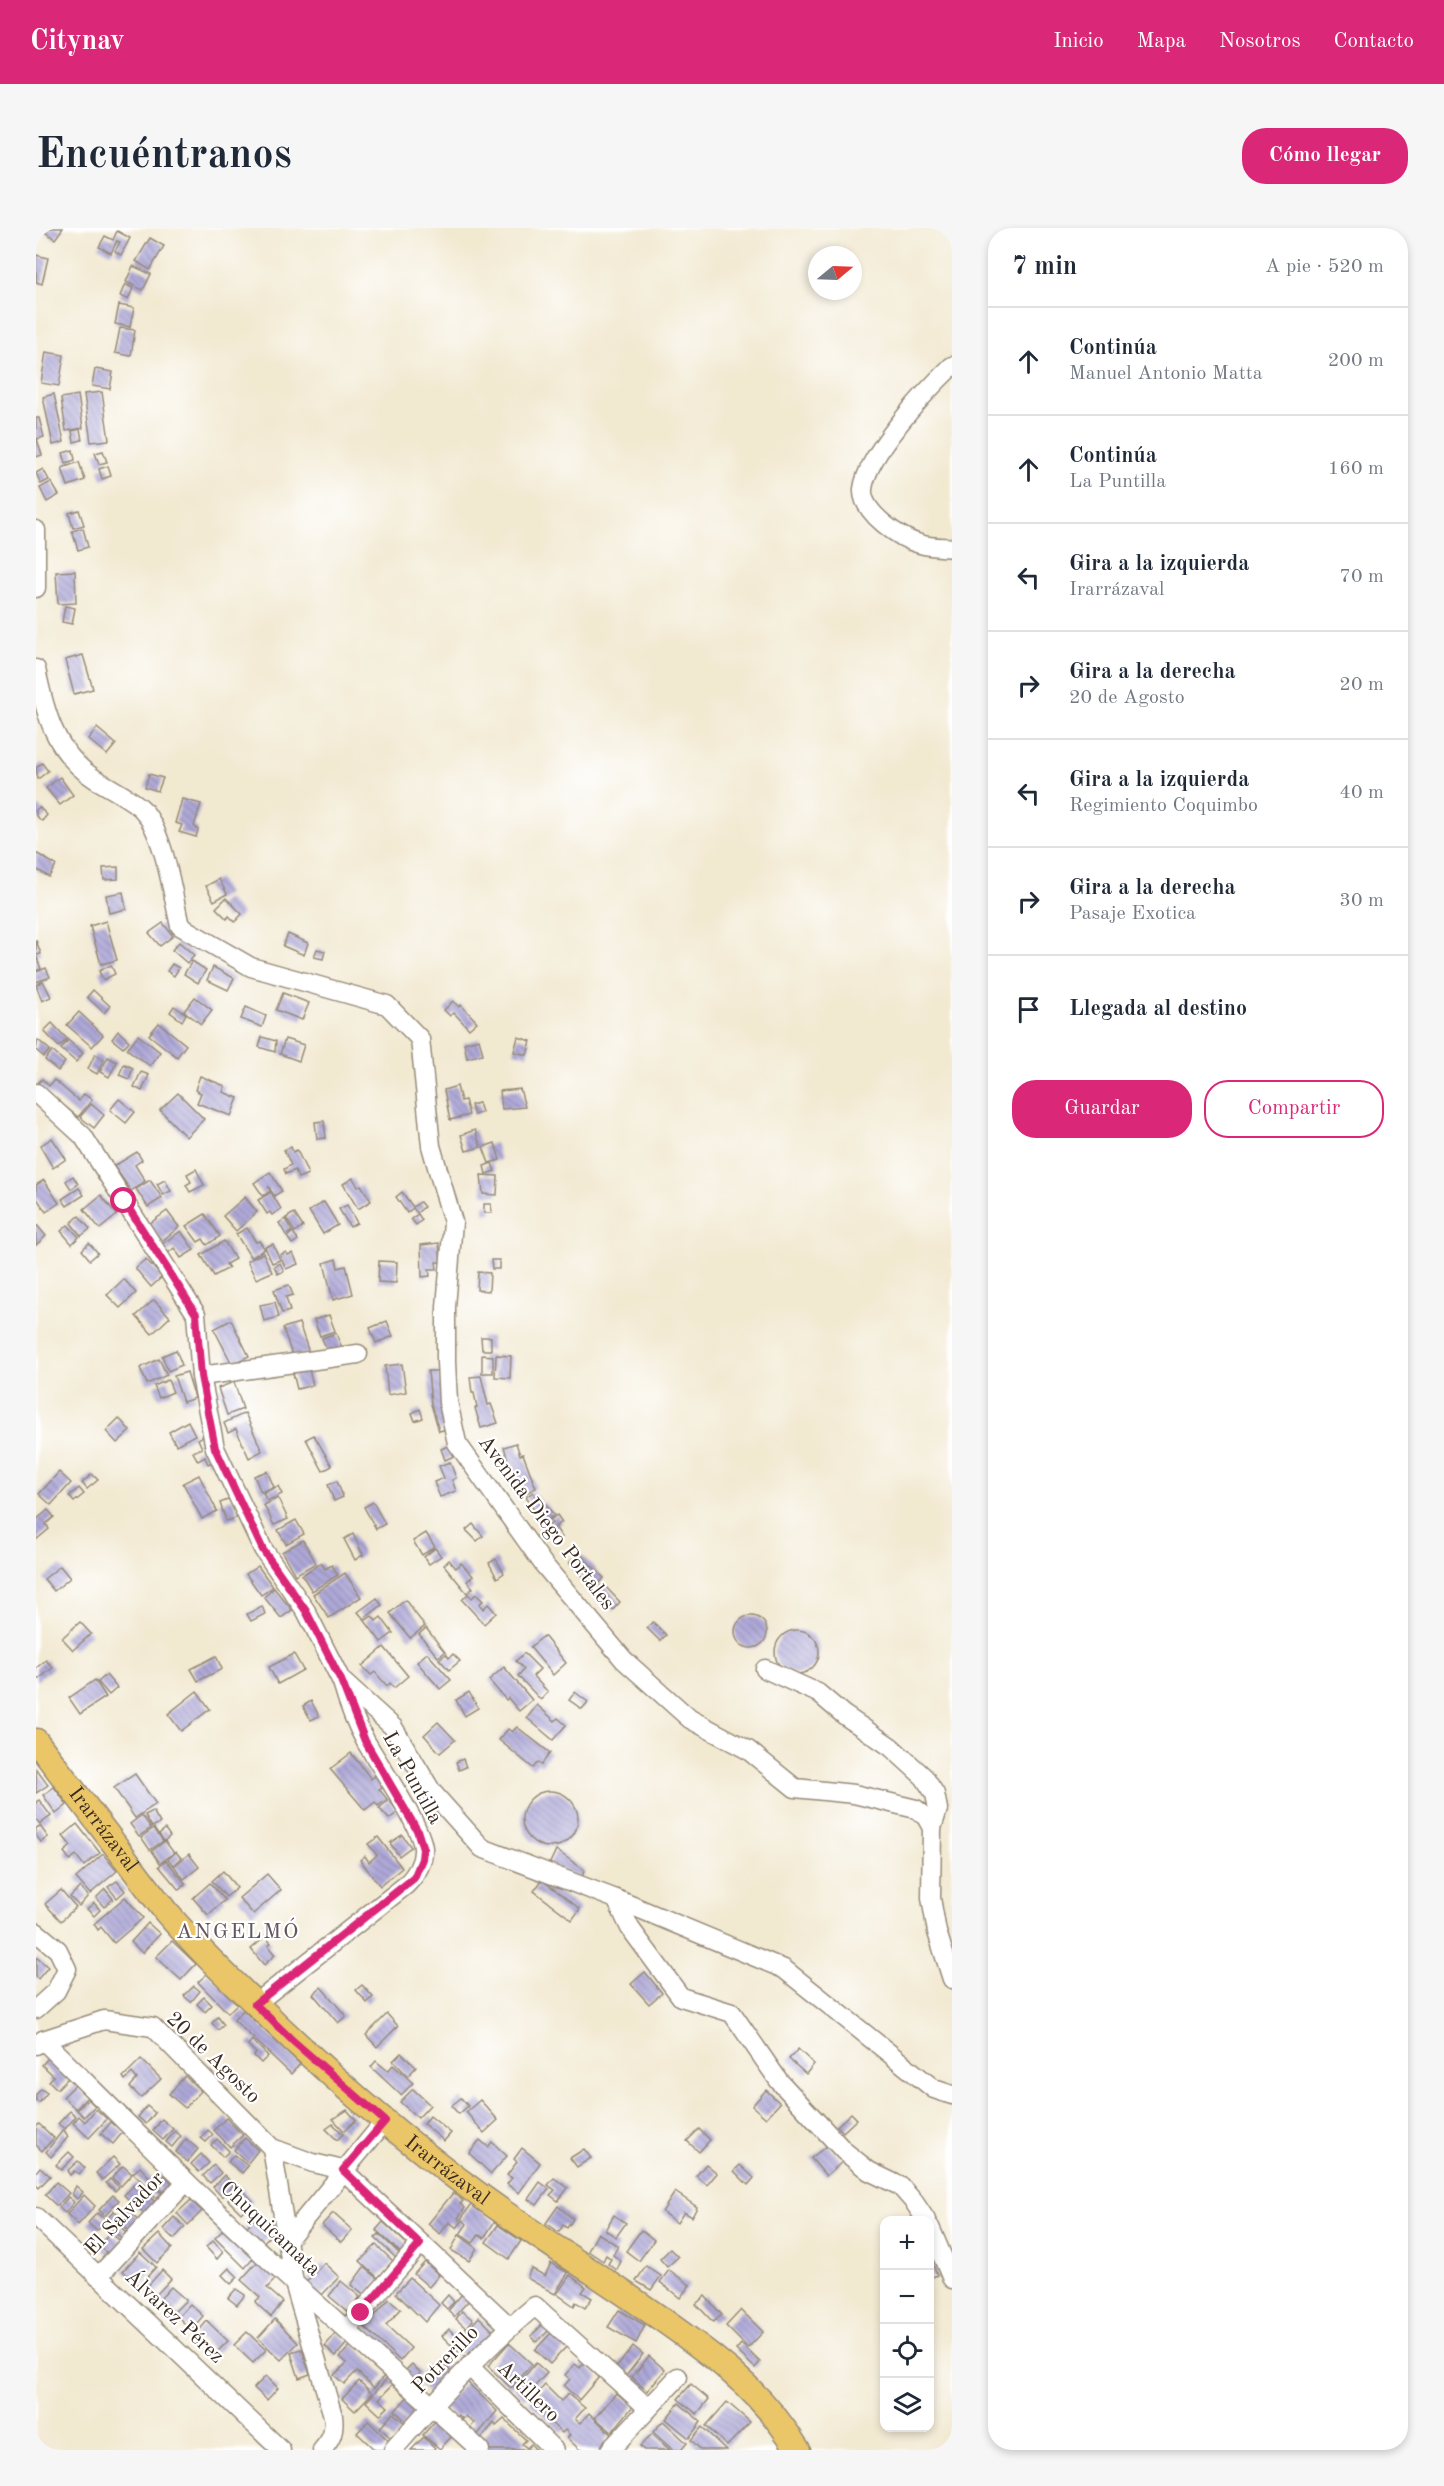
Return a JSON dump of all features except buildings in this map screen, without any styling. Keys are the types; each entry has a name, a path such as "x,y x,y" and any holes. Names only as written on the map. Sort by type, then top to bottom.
{"main road":[{"name":"Irarrázaval","path":"36,1741 189,1939 293,2041 435,2162 506,2214 720,2361 772,2412 798,2450"}],"street":[{"path":"952,366 878,452 867,472 862,491 873,514 893,531 919,544 952,548"},
{"path":"36,530 36,588"},
{"name":"Avenida Diego Portales","path":"36,669 43,702 54,732 69,759 87,774 141,808 158,837 180,926 251,967 387,1005 420,1039 431,1146 453,1222 446,1307 448,1402 458,1443 544,1565 624,1660 690,1719 748,1750 795,1788 854,1794 916,1809 926,1816 932,1828"},
{"name":"La Puntilla","path":"36,1093 83,1136 196,1314 201,1376 215,1448 263,1550 306,1611 341,1680 365,1741 417,1830 423,1849 422,1859 414,1878 255,2004"},
{"path":"201,1376 358,1354"},
{"path":"765,1669 818,1693 844,1715 891,1746 924,1777 934,1794 938,1809 932,1828 931,1898 937,1932 952,1979"},
{"path":"341,1680 393,1727 432,1792 482,1848 616,1899 784,1969 934,2089 952,2095"},
{"path":"616,1899 630,1928 681,1997 732,2013 779,2081 843,2151 869,2171 900,2186 923,2216"},
{"path":"36,1932 58,1950 67,1969 56,1991 36,2009"},
{"name":"20 de Agosto","path":"40,2042 104,2020 153,2027 272,2148 313,2163 343,2170"},
{"name":"Chuquicamata","path":"40,2042 294,2283 480,2450"},
{"path":"288,2239 385,2121"},
{"path":"272,2148 294,2283 335,2426 331,2440 322,2450"},
{"path":"343,2170 510,2326"},
{"name":"El Salvador","path":"98,2277 186,2182"},
{"name":"Álvarez Pérez","path":"36,2217 281,2450"},
{"path":"934,2236 952,2279"},
{"path":"346,2330 420,2244"},
{"name":"Potrerillo","path":"393,2450 469,2367 510,2326 535,2306 648,2408"},
{"name":"Artillero","path":"469,2367 554,2450"},
{"path":"610,2450 678,2377"}],"district":[{"name":"ANGELMÓ","path":"238,1932"}],"route":[{"path":"124,1201 196,1314 201,1376 215,1448 263,1550 306,1611 341,1680 365,1741 417,1830 423,1849 419,1869 414,1878 255,2004 325,2070 385,2121 343,2170 420,2244 361,2313"}]}
